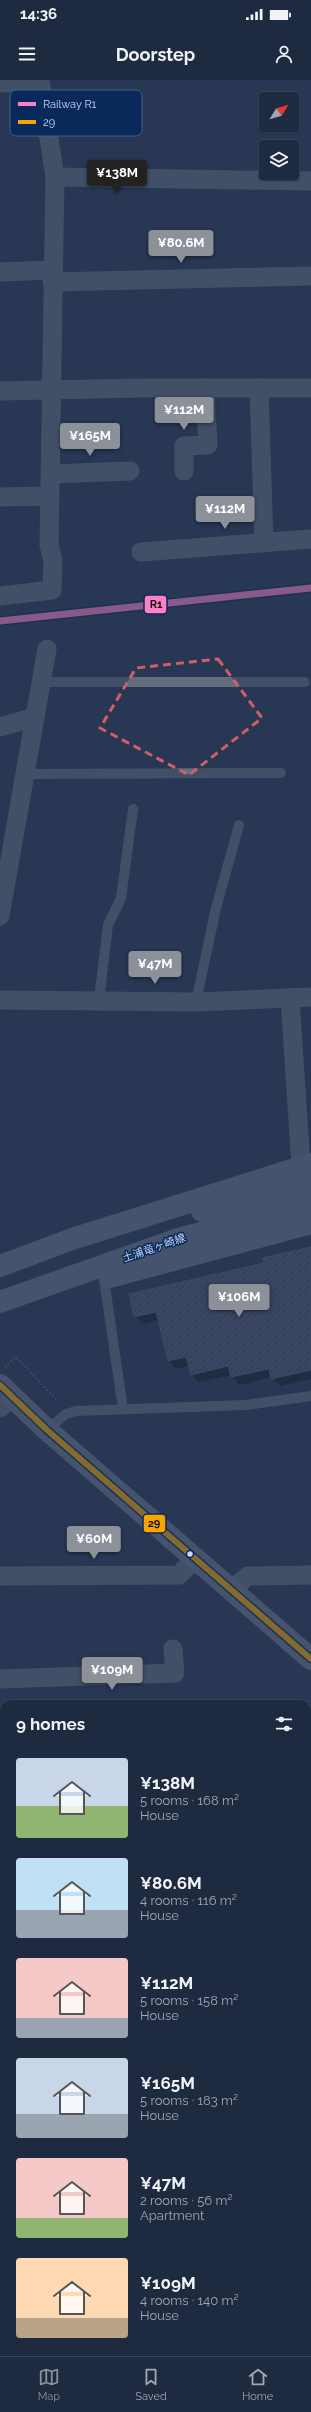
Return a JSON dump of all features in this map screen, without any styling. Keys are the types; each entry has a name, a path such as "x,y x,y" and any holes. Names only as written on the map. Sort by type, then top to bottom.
{"main road":[{"path":"0,1266 72,1239 308,1171"},
{"name":"土浦竜ヶ崎線","path":"0,1279 76,1250 166,1221 308,1171"},
{"name":"土浦竜ヶ崎線","path":"0,1302 175,1240 311,1204"},
{"path":"0,1318 104,1279 311,1223"},
{"path":"3,1396 47,1430 311,1659"}],"street":[{"path":"0,83 40,81"},
{"path":"0,596 52,590 53,561 49,545 52,390 52,276 55,177 49,136"},
{"path":"55,177 311,181"},
{"path":"0,272 52,276 311,276"},
{"path":"184,471 184,446 208,445 205,388"},
{"path":"259,388 264,542"},
{"path":"0,391 311,388"},
{"path":"51,474 130,471"},
{"path":"0,497 50,496"},
{"path":"141,552 311,539"},
{"path":"0,916 47,649"},
{"path":"0,727 35,717"},
{"path":"0,1000 196,1002 311,997"},
{"path":"290,998 308,1171"},
{"path":"0,1576 179,1576 195,1559"},
{"path":"231,1590 248,1576 311,1575"},
{"path":"0,1679 175,1674 173,1650"}],"lane":[{"path":"41,682 305,682"},
{"path":"25,774 281,772"},
{"path":"99,1000 108,925 121,898 133,809"},
{"path":"196,1002 216,908 239,825"},
{"path":"104,1279 122,1409"},
{"path":"47,1430 66,1414 72,1412 122,1409 246,1406 311,1396"}],"path":[{"path":"0,1372 16,1357 56,1399"}],"highlighted area":[{"path":"218,659 262,718 189,775 100,728 136,668"}],"building":[{"path":"311,1247 311,1370 271,1379 269,1369 231,1377 228,1366 191,1375 186,1357 168,1361 156,1312 134,1317 129,1294 264,1263 263,1258"}],"rail line":[{"name":"R1","path":"0,621 311,588"}],"transit line":[{"name":"29","path":"0,1385 47,1430 311,1659"}]}
